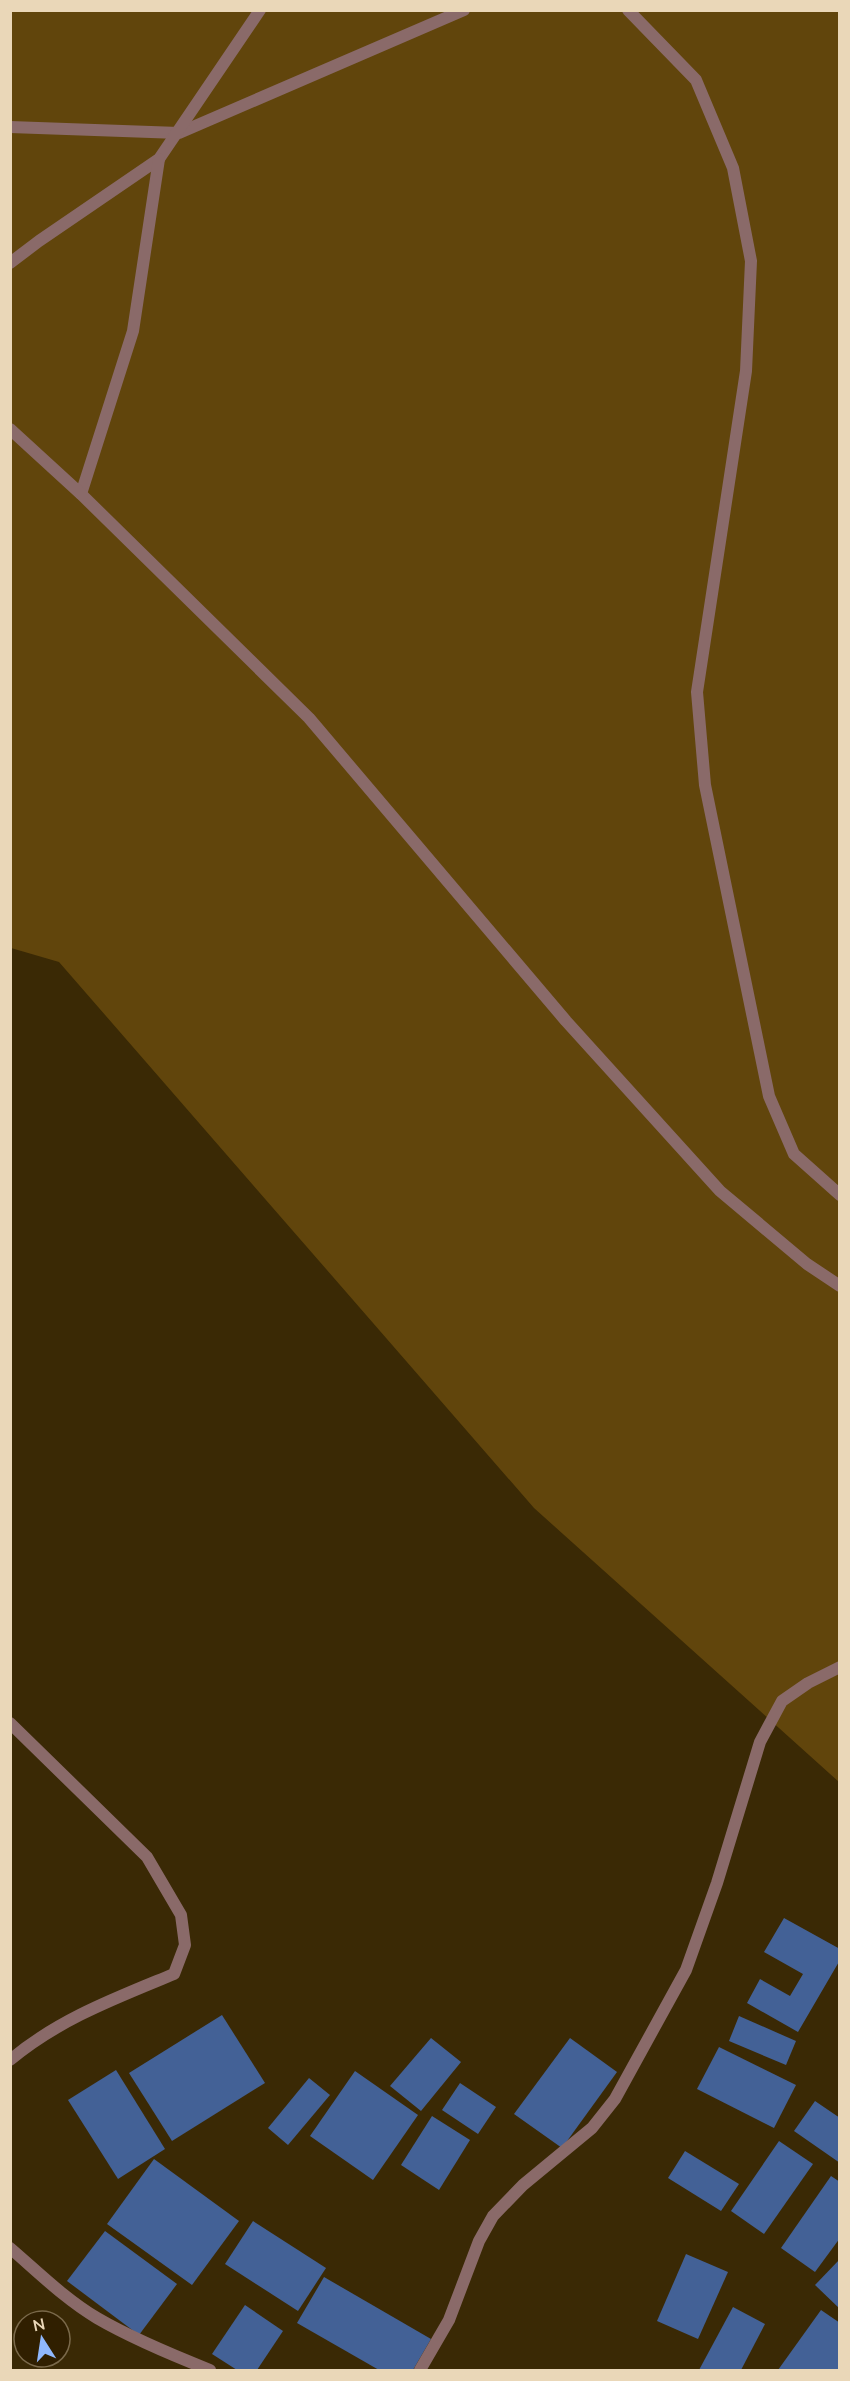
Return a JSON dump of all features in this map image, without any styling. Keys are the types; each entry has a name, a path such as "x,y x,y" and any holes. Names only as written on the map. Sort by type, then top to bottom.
{"street":[{"path":"10,263 159,159 179,133 260,10"},
{"path":"10,127 179,133 464,10"},
{"path":"628,10 696,80 733,168 751,261 746,371 698,692 705,785 769,1096 794,1154 840,1195"},
{"path":"81,494 133,331 159,159"},
{"path":"10,429 81,494 309,718 566,1021 720,1191 807,1264 840,1286"},
{"path":"420,2370 449,2320 479,2241 493,2216 523,2185 592,2128 615,2099 686,1970 717,1883 760,1742 782,1701 808,1683 840,1667"},
{"path":"10,1723 147,1857 182,1915 185,1945 174,1974 70,2018 31,2042 10,2060"},
{"path":"10,2248 95,2317 148,2345 210,2370"}],"shaded area":[{"path":"10,11 839,11 839,1782 534,1508 59,962 11,948"}],"building":[{"path":"784,1918 840,1949 840,1960 798,2032 747,2003 760,1979 790,1996 803,1974 764,1952"},
{"path":"222,2015 265,2083 172,2141 129,2073"},
{"path":"739,2016 796,2041 786,2065 729,2041"},
{"path":"431,2038 461,2062 421,2111 390,2086"},
{"path":"570,2038 617,2072 562,2148 514,2114"},
{"path":"719,2047 796,2085 774,2128 697,2089"},
{"path":"116,2070 165,2149 118,2179 68,2100"},
{"path":"355,2071 418,2115 373,2180 310,2136"},
{"path":"309,2078 330,2095 288,2145 268,2128"},
{"path":"460,2083 496,2107 478,2134 442,2110"},
{"path":"815,2101 840,2118 840,2163 794,2131"},
{"path":"432,2116 470,2140 439,2190 401,2165"},
{"path":"779,2141 813,2164 764,2234 731,2211"},
{"path":"685,2151 739,2184 721,2211 668,2178"},
{"path":"154,2159 239,2221 192,2285 107,2224"},
{"path":"831,2176 840,2182 840,2238 815,2272 781,2248"},
{"path":"253,2221 326,2268 298,2311 225,2264"},
{"path":"105,2231 177,2284 139,2335 67,2281"},
{"path":"686,2254 728,2272 698,2339 657,2321"},
{"path":"840,2259 840,2309 815,2285"},
{"path":"324,2277 431,2339 413,2370 379,2370 297,2323"},
{"path":"245,2305 283,2331 257,2370 237,2370 212,2354"},
{"path":"733,2307 765,2324 741,2370 699,2370"},
{"path":"821,2310 840,2323 840,2370 778,2370"}]}
